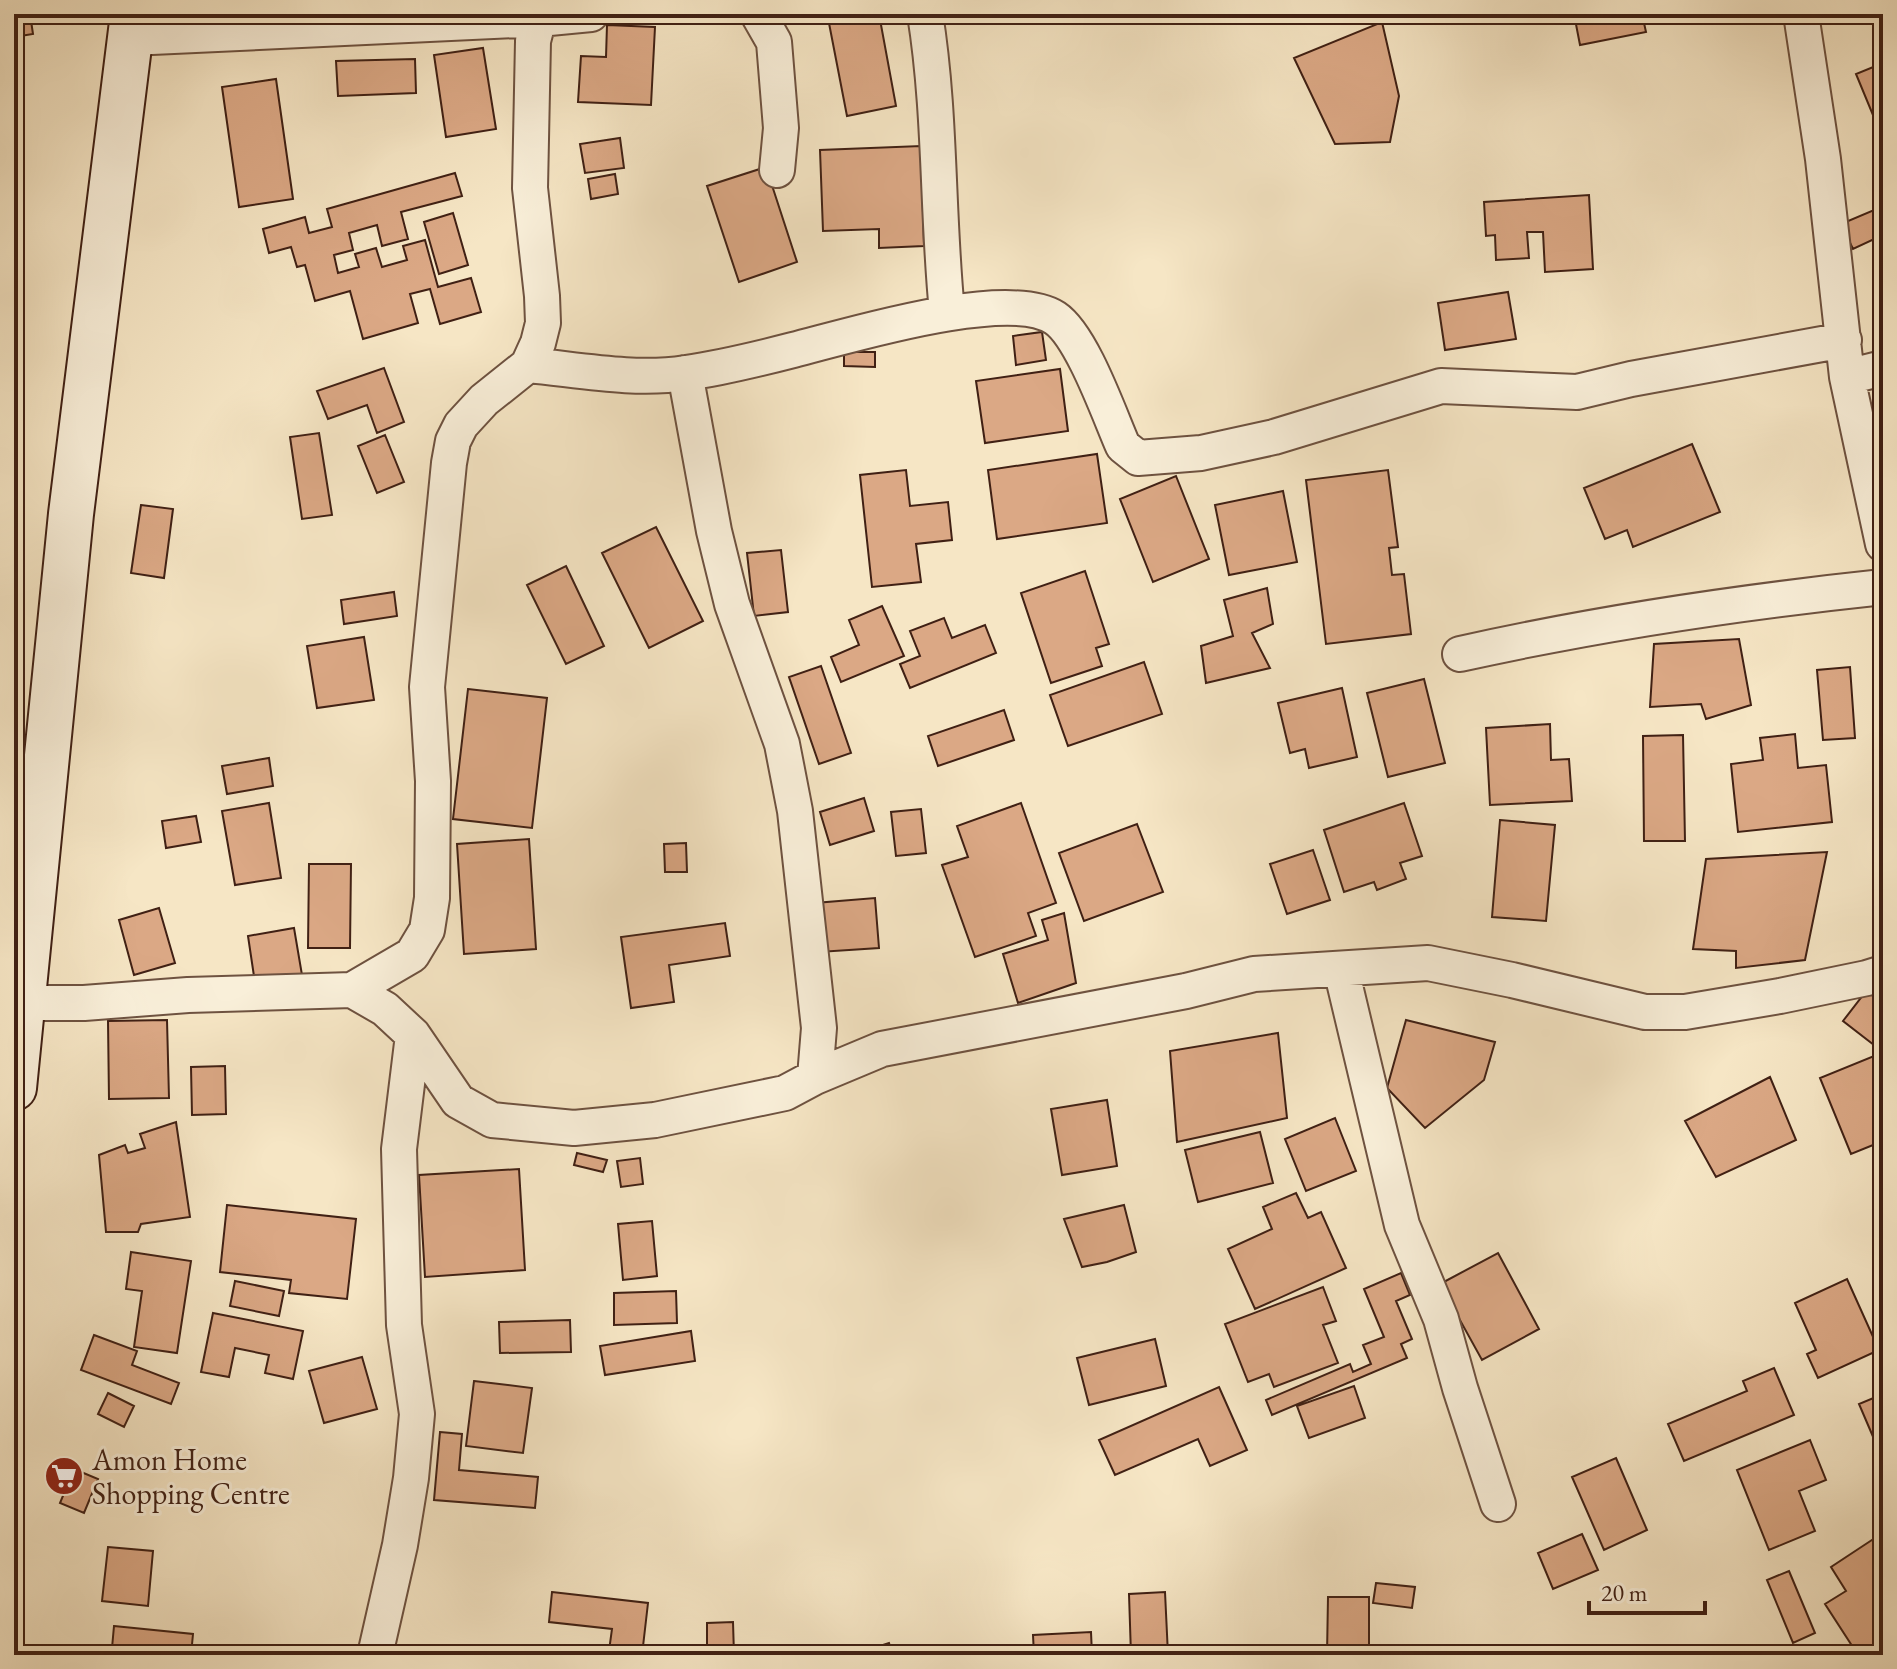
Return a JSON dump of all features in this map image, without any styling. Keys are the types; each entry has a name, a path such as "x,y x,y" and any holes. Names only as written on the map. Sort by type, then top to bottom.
{"main road":[{"path":"14,1088 25,1003 71,514 132,26"}],"street":[{"path":"132,26 591,14"},
{"path":"758,14 774,42 781,128 777,170"},
{"path":"925,14 934,74 942,265 947,312"},
{"path":"1801,14 1823,159 1847,377 1883,544"},
{"path":"25,1003 352,990 412,955 427,930 432,898 433,781 427,687 453,441 461,425 484,400 528,365 543,323 530,188 533,41 539,16"},
{"path":"528,365 640,376 685,373 788,352 947,312 1031,309 1055,318 1074,337 1123,446 1138,458 1201,453 1274,437 1441,386 1577,392 1631,379 1844,340"},
{"path":"1847,377 1883,368"},
{"path":"685,373 711,518 732,604 782,744 795,811 819,1028 815,1077"},
{"path":"1460,654 1541,636 1772,599 1883,587"},
{"path":"352,990 385,1009 413,1035 458,1101 492,1120 574,1128 655,1120 785,1093 882,1049 1186,991 1254,974 1428,963 1645,1012 1701,1009 1883,973"},
{"path":"1341,969 1396,1204 1441,1319 1498,1504"},
{"path":"375,1655 400,1545 417,1414 404,1325 399,1149 413,1035"}],"building":[{"path":"30,14 33,34 14,37 14,17"},
{"path":"879,14 896,106 847,116 828,18"},
{"path":"1574,14 1642,14 1646,32 1580,45"},
{"path":"1382,22 1399,96 1390,142 1335,144 1294,58"},
{"path":"607,25 655,27 651,105 578,102 581,56 606,57"},
{"path":"483,48 496,129 446,137 434,55"},
{"path":"415,59 416,93 338,96 336,61"},
{"path":"1883,63 1883,117 1875,120 1856,74"},
{"path":"276,79 293,199 239,207 222,87"},
{"path":"620,138 624,168 585,173 580,144"},
{"path":"921,146 924,246 879,248 879,229 823,231 820,150"},
{"path":"766,167 797,262 739,282 707,186"},
{"path":"455,173 462,196 401,212 408,239 382,246 377,225 349,233 353,250 334,255 338,273 359,267 355,254 376,248 382,267 407,260 403,246 425,240 438,287 471,278 481,312 440,324 430,289 410,294 418,323 363,339 350,291 315,301 305,265 297,267 291,247 269,253 263,229 305,217 309,233 332,227 327,209"},
{"path":"615,174 618,194 591,199 588,179"},
{"path":"1589,195 1593,269 1545,272 1543,232 1527,232 1529,258 1496,260 1495,235 1486,236 1484,202"},
{"path":"1874,210 1883,235 1853,249 1841,224"},
{"path":"453,213 468,265 439,274 424,222"},
{"path":"1508,292 1516,339 1445,350 1438,303"},
{"path":"1042,332 1046,360 1016,365 1013,336"},
{"path":"844,352 875,352 875,367 844,366"},
{"path":"384,368 404,422 377,433 367,405 328,419 317,391"},
{"path":"1060,369 1068,431 985,443 976,381"},
{"path":"14,424 21,425 14,477"},
{"path":"319,433 332,515 302,519 290,437"},
{"path":"385,435 404,482 377,493 358,446"},
{"path":"1692,444 1720,512 1633,547 1627,530 1605,539 1584,488"},
{"path":"1097,454 1107,523 997,539 988,470"},
{"path":"906,470 910,506 948,502 952,540 916,544 921,582 872,587 860,475"},
{"path":"1388,470 1398,547 1389,548 1392,575 1404,574 1411,634 1326,644 1306,480"},
{"path":"1176,476 1209,559 1153,582 1120,499"},
{"path":"1283,491 1297,562 1229,575 1215,505"},
{"path":"141,505 173,509 164,578 131,573"},
{"path":"656,527 703,621 649,648 602,553"},
{"path":"781,550 788,612 754,616 747,553"},
{"path":"566,566 604,646 566,664 527,585"},
{"path":"1085,571 1109,644 1096,648 1102,666 1051,683 1021,593"},
{"path":"1267,588 1273,624 1252,633 1270,668 1206,683 1201,646 1233,636 1224,600"},
{"path":"394,592 397,616 344,624 341,600"},
{"path":"882,606 904,656 841,682 831,657 859,645 849,620"},
{"path":"944,618 952,638 985,625 996,653 910,688 900,664 920,656 910,631"},
{"path":"364,637 374,700 317,708 307,646"},
{"path":"1739,639 1751,705 1706,719 1701,704 1650,707 1654,644"},
{"path":"1144,662 1162,714 1068,746 1050,695"},
{"path":"821,666 851,753 819,764 789,677"},
{"path":"1850,667 1855,738 1823,740 1817,670"},
{"path":"1424,679 1445,763 1388,777 1367,693"},
{"path":"1342,688 1357,757 1309,768 1305,749 1290,753 1278,703"},
{"path":"468,689 547,698 532,828 453,819"},
{"path":"1004,710 1014,740 938,766 928,736"},
{"path":"1550,724 1551,760 1569,759 1572,801 1490,805 1486,728"},
{"path":"1795,734 1798,768 1826,765 1832,822 1738,832 1731,764 1763,760 1760,738"},
{"path":"1683,735 1685,841 1644,841 1643,736"},
{"path":"269,758 273,786 227,794 222,766"},
{"path":"864,798 874,831 830,845 820,812"},
{"path":"269,803 281,878 235,885 222,811"},
{"path":"1021,803 1056,903 1028,913 1036,936 975,957 942,865 968,857 957,826"},
{"path":"1404,803 1422,856 1400,863 1406,879 1377,890 1374,882 1344,892 1324,830"},
{"path":"921,809 926,853 896,856 891,812"},
{"path":"196,816 201,842 166,848 162,821"},
{"path":"1500,820 1555,825 1546,921 1492,917"},
{"path":"1137,824 1163,892 1084,921 1059,853"},
{"path":"529,839 536,949 464,954 457,844"},
{"path":"686,843 687,872 665,872 664,844"},
{"path":"1313,850 1330,900 1287,914 1270,864"},
{"path":"1827,852 1805,960 1736,968 1736,951 1693,949 1706,859"},
{"path":"309,864 351,864 350,948 308,948"},
{"path":"875,898 879,948 819,952 815,903"},
{"path":"159,908 175,963 134,975 119,920"},
{"path":"1064,913 1076,983 1018,1003 1003,954 1048,940 1042,920"},
{"path":"725,923 730,956 669,965 674,1002 631,1008 621,937"},
{"path":"294,928 302,975 255,983 248,936"},
{"path":"1867,990 1883,1003 1883,1052 1843,1021"},
{"path":"167,1020 169,1098 109,1099 108,1021"},
{"path":"1406,1020 1495,1042 1484,1080 1425,1128 1387,1088"},
{"path":"1278,1033 1287,1118 1177,1142 1170,1051"},
{"path":"1874,1056 1883,1078 1883,1141 1851,1154 1820,1078"},
{"path":"225,1066 226,1114 192,1115 191,1067"},
{"path":"1770,1077 1796,1140 1716,1177 1685,1121"},
{"path":"1107,1100 1117,1166 1062,1175 1051,1109"},
{"path":"1335,1118 1356,1171 1306,1191 1285,1139"},
{"path":"176,1122 190,1217 141,1224 138,1232 106,1232 99,1155 125,1145 128,1153 145,1148 140,1134"},
{"path":"1260,1132 1273,1183 1198,1202 1185,1150"},
{"path":"577,1153 607,1160 603,1172 574,1165"},
{"path":"640,1158 643,1184 621,1187 617,1161"},
{"path":"519,1169 525,1270 425,1277 419,1175"},
{"path":"1296,1193 1308,1218 1321,1212 1346,1268 1255,1309 1228,1249 1272,1229 1263,1207"},
{"path":"227,1205 356,1219 347,1299 289,1293 291,1280 220,1272"},
{"path":"1124,1205 1136,1252 1082,1267 1064,1219"},
{"path":"652,1221 657,1276 623,1280 618,1224"},
{"path":"131,1252 191,1261 177,1353 134,1347 142,1291 126,1289"},
{"path":"1498,1253 1539,1329 1482,1360 1440,1284"},
{"path":"1401,1273 1410,1295 1396,1301 1412,1339 1401,1344 1407,1358 1272,1415 1266,1400 1350,1364 1353,1372 1371,1364 1363,1345 1384,1337 1364,1289"},
{"path":"1847,1279 1879,1350 1818,1378 1807,1354 1816,1350 1795,1303"},
{"path":"235,1281 284,1291 279,1316 230,1306"},
{"path":"1323,1287 1336,1321 1323,1325 1338,1363 1274,1387 1269,1374 1248,1382 1225,1324"},
{"path":"676,1291 677,1323 614,1325 614,1293"},
{"path":"213,1313 303,1331 293,1379 265,1373 269,1355 235,1348 229,1377 201,1372"},
{"path":"570,1320 571,1352 500,1353 499,1322"},
{"path":"691,1331 695,1361 605,1375 600,1346"},
{"path":"94,1335 137,1351 132,1365 179,1383 171,1404 81,1370"},
{"path":"1155,1339 1166,1386 1089,1405 1077,1358"},
{"path":"362,1357 377,1409 324,1423 309,1371"},
{"path":"1774,1368 1794,1415 1684,1461 1668,1424 1747,1391 1743,1381"},
{"path":"474,1381 532,1388 523,1453 466,1446"},
{"path":"1354,1386 1365,1418 1309,1438 1297,1406"},
{"path":"1219,1387 1247,1450 1210,1466 1198,1439 1115,1475 1099,1440"},
{"path":"108,1393 134,1406 124,1427 98,1414"},
{"path":"1883,1394 1883,1460 1859,1404"},
{"path":"440,1432 462,1434 459,1470 538,1477 535,1508 434,1500"},
{"path":"1810,1440 1826,1480 1799,1491 1815,1531 1769,1550 1737,1470"},
{"path":"1616,1458 1647,1530 1604,1550 1572,1477"},
{"path":"74,1469 98,1479 84,1513 60,1503"},
{"path":"1582,1534 1598,1570 1553,1589 1538,1553"},
{"path":"1881,1534 1883,1655 1858,1655 1825,1604 1846,1591 1831,1567"},
{"path":"108,1547 153,1551 148,1606 102,1601"},
{"path":"1789,1571 1815,1633 1793,1643 1767,1580"},
{"path":"1376,1583 1415,1587 1412,1608 1373,1603"},
{"path":"552,1592 648,1603 642,1655 546,1655 548,1645 609,1651 612,1629 549,1622"},
{"path":"1165,1592 1168,1655 1131,1655 1129,1594"},
{"path":"1328,1597 1369,1597 1369,1654 1436,1655 1327,1655"},
{"path":"733,1622 734,1655 707,1655 707,1623"},
{"path":"114,1626 193,1634 191,1655 153,1655 153,1652 112,1648"},
{"path":"1091,1632 1092,1655 1034,1655 1033,1635"},
{"path":"889,1643 893,1655 852,1655"}],"place":[{"name":"Amon Home Shopping Centre","path":"64,1476"}]}
